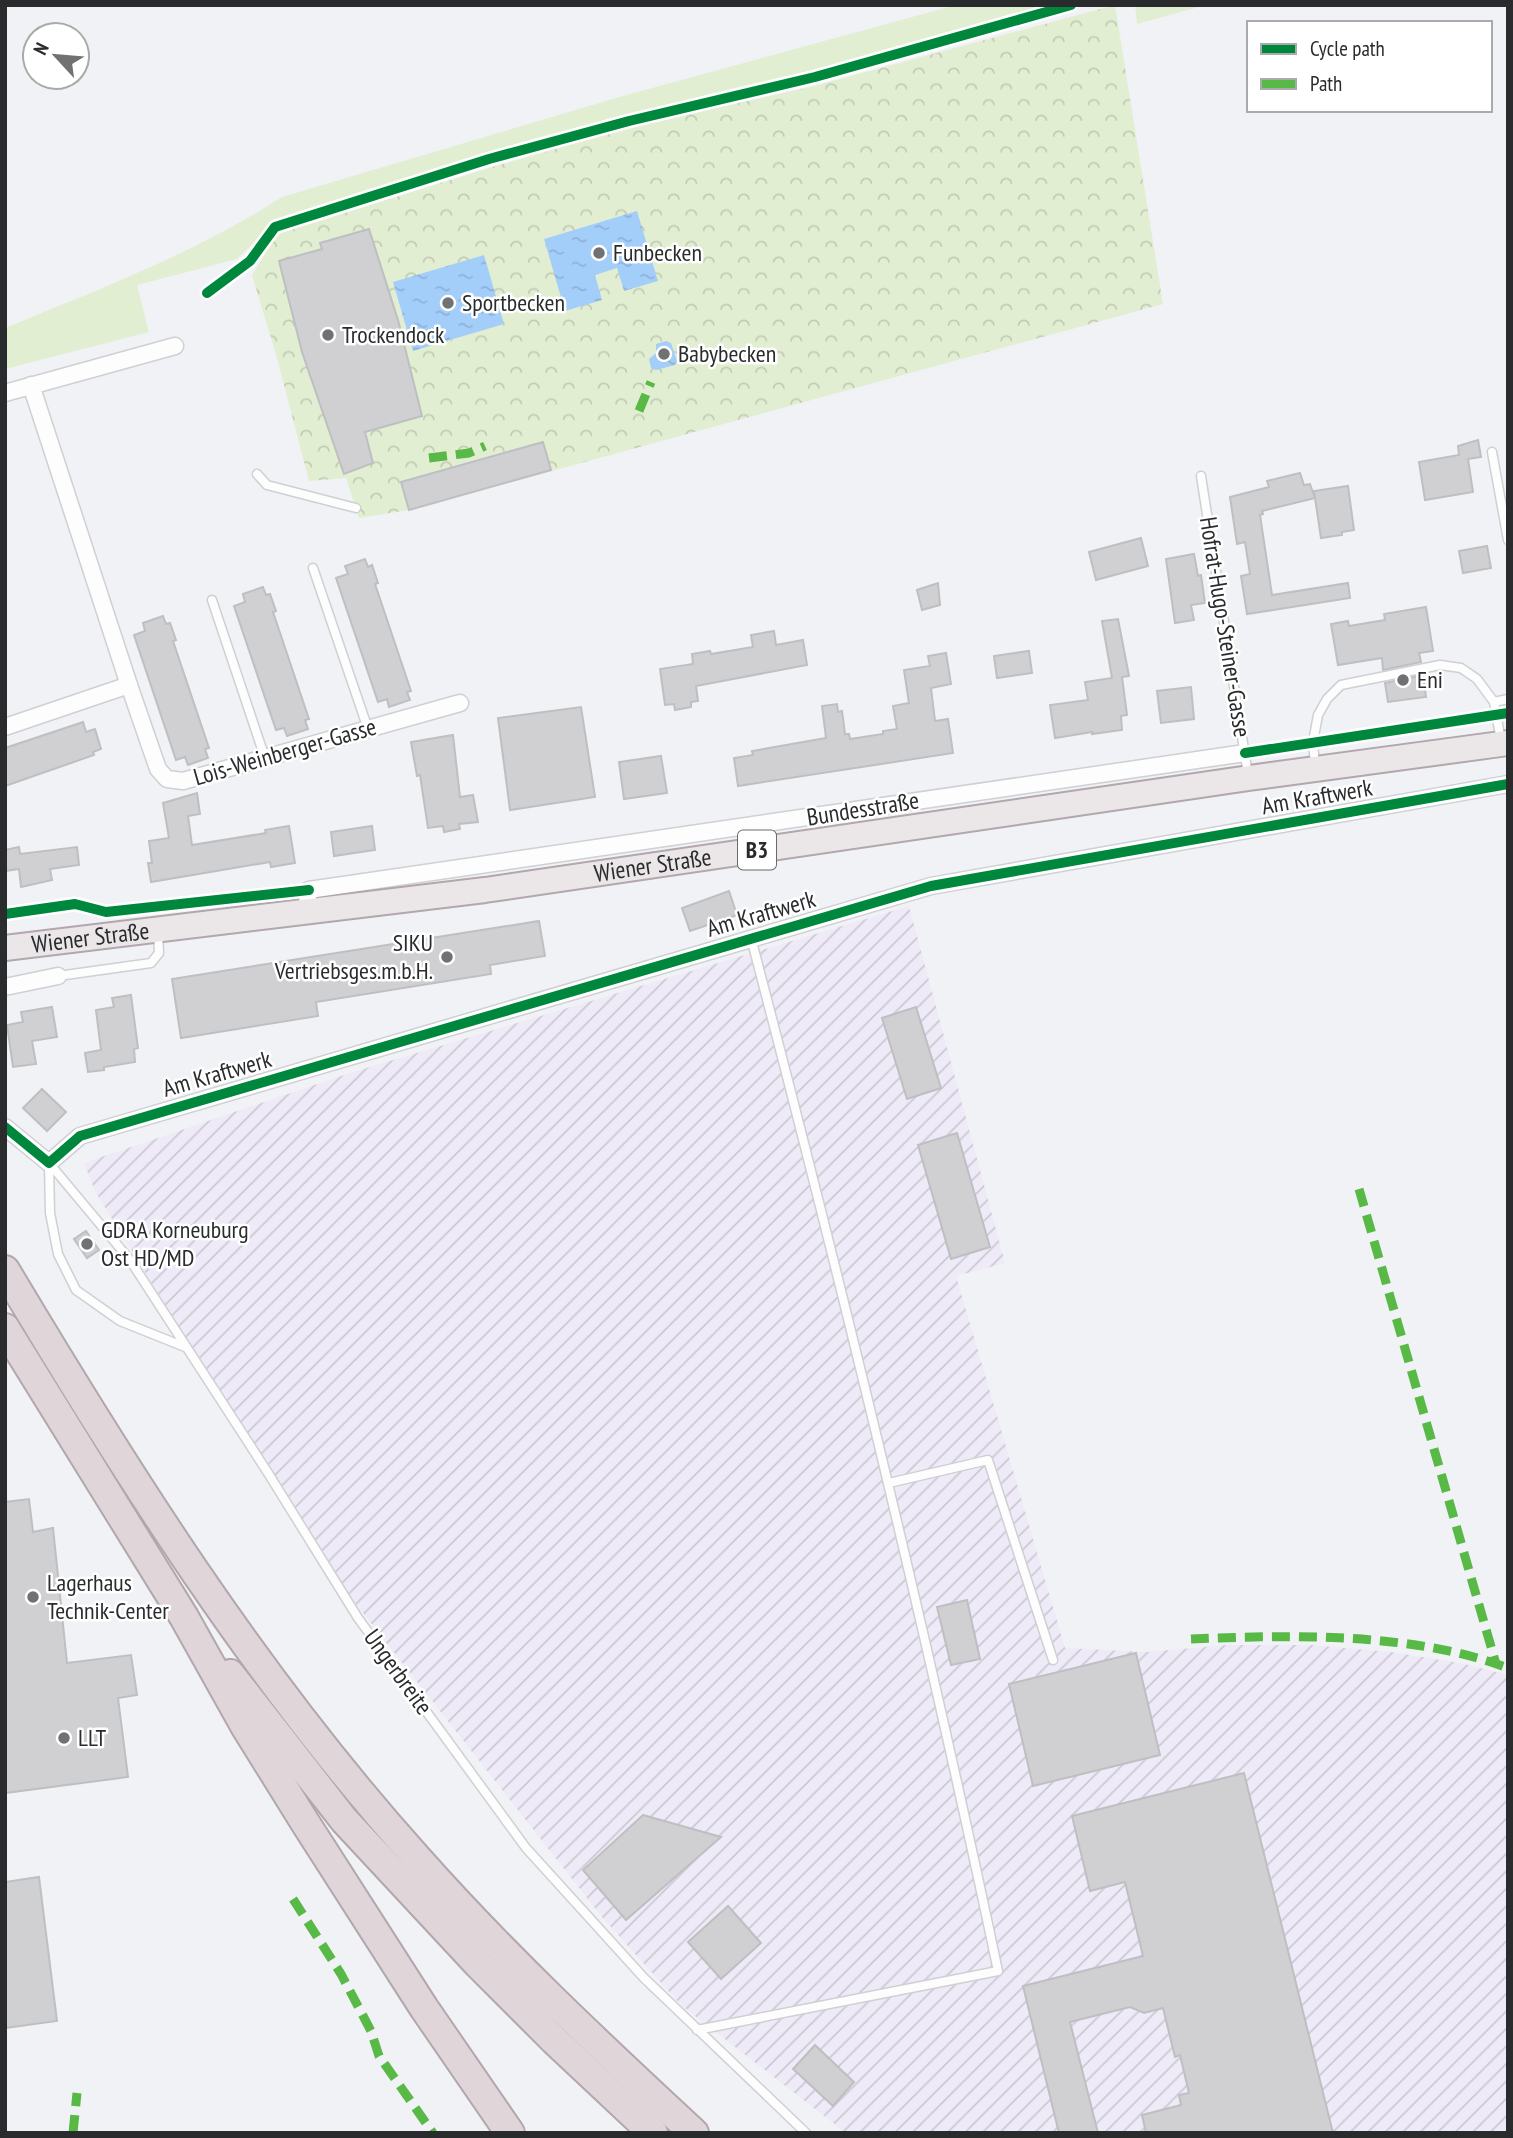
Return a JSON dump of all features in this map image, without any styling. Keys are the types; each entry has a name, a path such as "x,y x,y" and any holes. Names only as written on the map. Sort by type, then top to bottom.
{"highway":[{"path":"5,1270 163,1525 254,1657 307,1727 408,1848 464,1909 574,2021 694,2133"},
{"path":"5,1328 184,1618 244,1726 424,2008 510,2133"},
{"path":"184,1618 259,1709 344,1820 478,1964 646,2127"}],"main road":[{"name":"Wiener Straße","path":"5,948 306,911 483,878 1505,743"}],"street":[{"path":"5,393 174,346"},
{"name":"Lois-Weinberger-Gasse","path":"31,385 129,685 158,769 167,779 183,781 460,703"},
{"path":"5,727 129,685"},
{"name":"Bundesstraße","path":"483,878 1245,753"},
{"name":"Am Kraftwerk","path":"50,1163 80,1136 931,886 1508,784"},
{"path":"5,987 58,976"},
{"path":"5,1127 50,1163"}],"lane":[{"path":"1492,452 1508,540"},
{"path":"257,474 267,485 356,508"},
{"name":"Hofrat-Hugo-Steiner-Gasse","path":"1201,476 1249,778"},
{"path":"313,568 368,729"},
{"path":"212,600 265,758"},
{"path":"1315,769 1313,742 1318,715 1327,699 1341,685 1440,665 1461,668 1477,679 1494,702 1505,743"},
{"path":"1494,702 1508,699"},
{"path":"58,976 151,963 159,953 157,929"},
{"path":"697,2030 998,1971 964,1809 889,1483 751,938"},
{"path":"50,1163 50,1213 58,1254 76,1290 120,1321 187,1348"},
{"name":"Ungerbreite","path":"50,1163 130,1260 358,1618 526,1848 644,1978 806,2133"},
{"path":"889,1483 988,1460 1053,1660"}],"shaded area":[{"path":"909,906 1005,1263 956,1276 1065,1648 1147,1652 1228,1645 1311,1645 1391,1652 1460,1663 1508,1675 1508,2133 846,2133 681,2005 602,1917 352,1599 95,1191 84,1163 350,1073"}],"green space":[{"path":"956,5 1050,5 815,73 553,134 278,219 237,259 137,285 149,332 5,369 5,328 181,253 282,197 623,96"},
{"path":"1115,5 1163,304 409,510 359,518 346,478 309,481 252,275 277,234 631,127 814,86"},
{"path":"1135,5 1206,5 1137,24"}],"water":[{"name":"Funbecken","path":"637,211 658,281 624,291 617,268 595,275 602,300 565,311 544,239"},
{"name":"Sportbecken","path":"484,255 504,324 413,351 393,282"},
{"name":"Babybecken","path":"666,341 671,343 677,361 675,365 656,370 651,368 649,359 656,353 656,344"}],"building":[{"path":"369,229 398,320 422,416 365,432 373,463 344,474 302,352 279,261 322,249 320,243"},
{"path":"1478,440 1481,457 1468,459 1473,492 1425,500 1419,462 1459,455 1458,446"},
{"path":"543,442 551,470 409,510 401,482"},
{"path":"1300,473 1304,485 1310,484 1315,498 1262,511 1263,514 1260,515 1272,595 1348,583 1350,598 1247,614 1241,576 1250,574 1245,542 1237,544 1230,497 1269,487 1267,481"},
{"path":"1348,486 1354,530 1321,538 1314,491"},
{"path":"1141,538 1148,566 1096,580 1089,552"},
{"path":"1487,546 1491,568 1463,573 1459,551"},
{"path":"1194,554 1198,576 1201,575 1205,603 1191,605 1194,620 1175,623 1166,559"},
{"path":"365,559 368,567 372,565 378,583 375,584 411,691 407,692 410,700 389,707 387,699 378,702 336,578 348,574 345,566"},
{"path":"938,583 940,605 922,610 917,590"},
{"path":"263,587 266,595 270,594 276,611 273,612 309,719 305,720 308,729 287,736 284,728 276,730 234,606 245,602 243,594"},
{"path":"1426,607 1433,651 1419,653 1421,662 1383,670 1382,658 1338,665 1331,624 1348,621 1349,626 1385,620 1384,614"},
{"path":"163,616 166,624 170,623 176,640 173,641 209,748 205,749 208,758 188,765 185,757 176,760 134,635 145,631 143,623"},
{"path":"1118,619 1129,676 1122,677 1127,715 1121,716 1122,730 1055,738 1050,705 1088,700 1085,682 1112,678 1102,621"},
{"path":"774,631 776,645 803,640 807,665 696,686 698,701 691,702 691,707 675,710 674,704 665,705 660,669 693,664 692,654 710,651 711,654 753,647 751,635"},
{"path":"1029,651 1032,673 997,678 994,656"},
{"path":"946,653 951,684 931,688 935,721 948,719 953,753 738,786 734,758 753,755 752,751 826,738 822,706 837,704 838,712 842,711 845,734 849,734 850,739 897,729 893,706 909,703 904,670 930,666 928,656"},
{"path":"1423,675 1426,697 1388,702 1385,683"},
{"path":"1191,687 1194,719 1161,723 1157,691"},
{"path":"581,707 595,797 510,810 498,718"},
{"path":"83,722 86,732 95,729 101,749 93,752 94,755 5,786 5,748"},
{"path":"453,735 460,797 473,795 478,822 459,824 460,829 444,832 443,826 428,828 420,775 417,776 411,742"},
{"path":"661,756 667,793 624,799 619,762"},
{"path":"197,793 200,814 188,816 192,845 266,833 265,830 289,826 295,863 271,867 270,862 151,882 149,841 169,838 163,803"},
{"path":"372,826 375,850 334,856 331,832"},
{"path":"19,847 20,854 77,847 79,865 50,869 52,880 21,887 19,869 5,871 5,850"},
{"path":"729,891 737,915 690,931 682,908"},
{"path":"539,921 545,956 490,965 491,974 316,1002 318,1016 181,1038 172,979"},
{"path":"131,995 138,1048 134,1049 135,1062 88,1072 85,1053 101,1050 96,1010 114,1007 112,998"},
{"path":"52,1007 57,1037 32,1041 36,1064 13,1067 7,1025 23,1022 21,1012"},
{"path":"916,1007 941,1088 907,1099 882,1018"},
{"path":"42,1089 66,1112 47,1131 23,1108"},
{"path":"957,1133 990,1247 951,1259 918,1145"},
{"name":"GDRA Korneuburg Ost HD/MD","path":"86,1231 99,1250 87,1258 74,1239"},
{"name":"LLT","path":"29,1499 33,1532 53,1528 67,1663 131,1655 137,1695 118,1698 128,1777 5,1793 5,1502"},
{"path":"967,1600 980,1659 951,1665 937,1607"},
{"path":"1136,1653 1160,1755 1033,1786 1009,1684"},
{"path":"1244,1773 1333,2133 1146,2133 1142,2115 1181,2105 1179,2095 1189,2093 1180,2055 1175,2057 1163,2008 1144,2013 1130,2007 1070,2022 1098,2133 1059,2133 1023,1986 1143,1956 1125,1882 1090,1891 1072,1816"},
{"path":"643,1815 721,1837 626,1920 583,1870"},
{"path":"39,1877 57,2021 5,2028 5,1882"},
{"path":"728,1906 761,1943 721,1979 688,1942"},
{"path":"815,2045 854,2082 833,2106 793,2069"}],"marked path":[{"path":"639,411 651,382"},
{"path":"429,458 469,453 485,446"},
{"path":"1359,1189 1496,1664"},
{"path":"1191,1639 1351,1638 1432,1648 1471,1656 1508,1668"},
{"path":"293,1899 341,1974 371,2031 379,2056 433,2133"},
{"path":"73,2133 77,2093"}],"cycle path":[{"path":"207,293 250,261 275,227 489,159 629,121 815,77 1071,5"},
{"path":"1245,753 1508,713"},
{"path":"5,1127 49,1163 80,1136 931,886 1508,784"},
{"path":"5,914 75,904 106,912 309,890"}],"place":[{"name":"Funbecken","path":"599,253"},
{"name":"Sportbecken","path":"448,303"},
{"name":"Trockendock","path":"328,335"},
{"name":"Babybecken","path":"664,354"},
{"name":"Eni","path":"1403,680"},
{"name":"SIKU Vertriebsges.m.b.H.","path":"447,957"},
{"name":"GDRA Korneuburg Ost HD/MD","path":"87,1244"},
{"name":"Lagerhaus Technik-Center","path":"33,1597"},
{"name":"LLT","path":"64,1738"}]}
